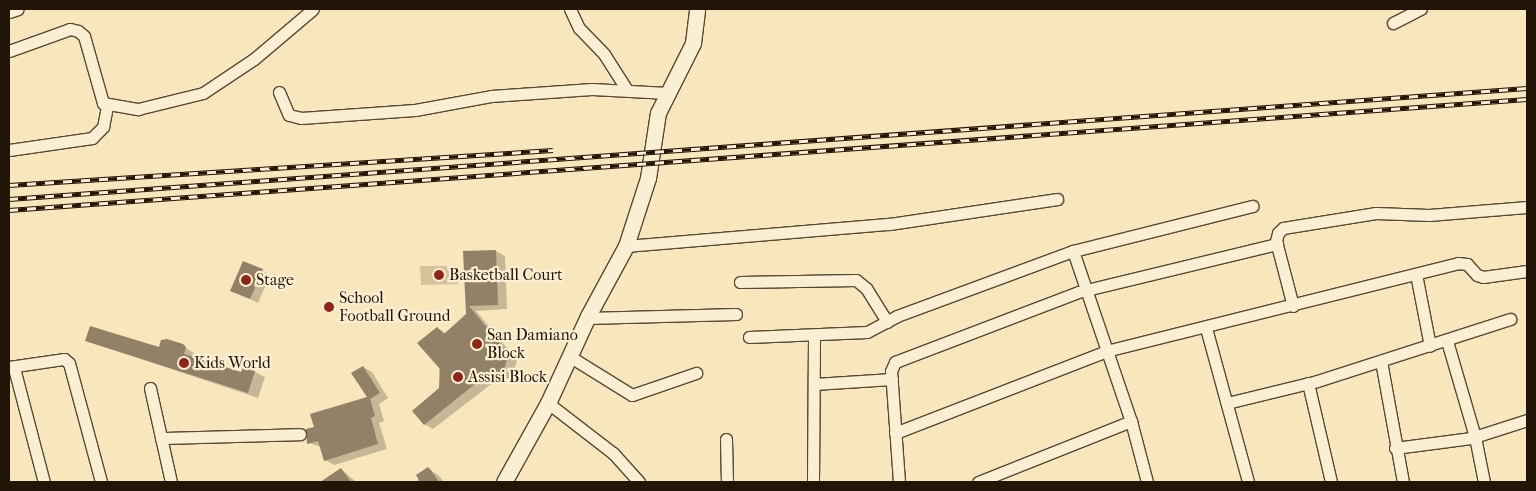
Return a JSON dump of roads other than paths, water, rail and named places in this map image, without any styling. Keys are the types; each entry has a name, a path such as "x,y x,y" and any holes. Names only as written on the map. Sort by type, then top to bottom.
{"street":[{"path":"9,12 18,9"},
{"path":"10,48 70,29 81,33 101,101 108,106 138,109 203,93 254,59 313,9"},
{"path":"570,9 579,28 604,54 627,90"},
{"path":"504,482 548,403 587,318 626,246 648,178 658,113 693,43 697,9"},
{"path":"1393,23 1421,9"},
{"path":"279,92 289,114 301,118 415,110 491,96 627,90 668,93"},
{"path":"9,150 92,138 103,127 108,106"},
{"path":"626,246 890,224 1057,199"},
{"path":"749,337 858,334 1073,251 1252,206"},
{"path":"1294,306 1277,244 1278,233 1283,228 1376,213 1428,215 1527,207"},
{"path":"899,482 892,368 900,359 1084,290 1277,244"},
{"path":"1073,251 1084,290 1131,421 1147,482"},
{"path":"895,433 1106,351 1294,306 1462,262 1483,277 1527,271"},
{"path":"1416,274 1430,346"},
{"path":"740,282 856,280 866,288 887,322"},
{"path":"587,318 736,314"},
{"path":"1227,403 1308,383 1380,362 1510,319"},
{"path":"1206,328 1248,482"},
{"path":"813,482 814,335"},
{"path":"1447,341 1475,437 1484,482"},
{"path":"569,356 632,396 696,373"},
{"path":"44,482 11,368 64,359 69,362 101,482"},
{"path":"1380,362 1403,482"},
{"path":"814,384 892,379"},
{"path":"1308,383 1331,482"},
{"path":"150,388 171,482"},
{"path":"548,403 613,452 639,482"},
{"path":"1395,448 1475,437 1527,420"},
{"path":"978,482 1131,421"},
{"path":"161,438 300,434"},
{"path":"726,439 727,482"}],"railway":[{"path":"9,199 1527,88"},
{"path":"9,210 1527,99"},
{"path":"9,185 553,150"}],"place":[{"name":"Basketball Court","path":"439,275"},
{"name":"Stage","path":"246,280"},
{"name":"School Football Ground","path":"329,307"},
{"name":"San Damiano Block","path":"477,344"},
{"name":"Kids World","path":"184,363"},
{"name":"Assisi Block","path":"458,377"}]}
